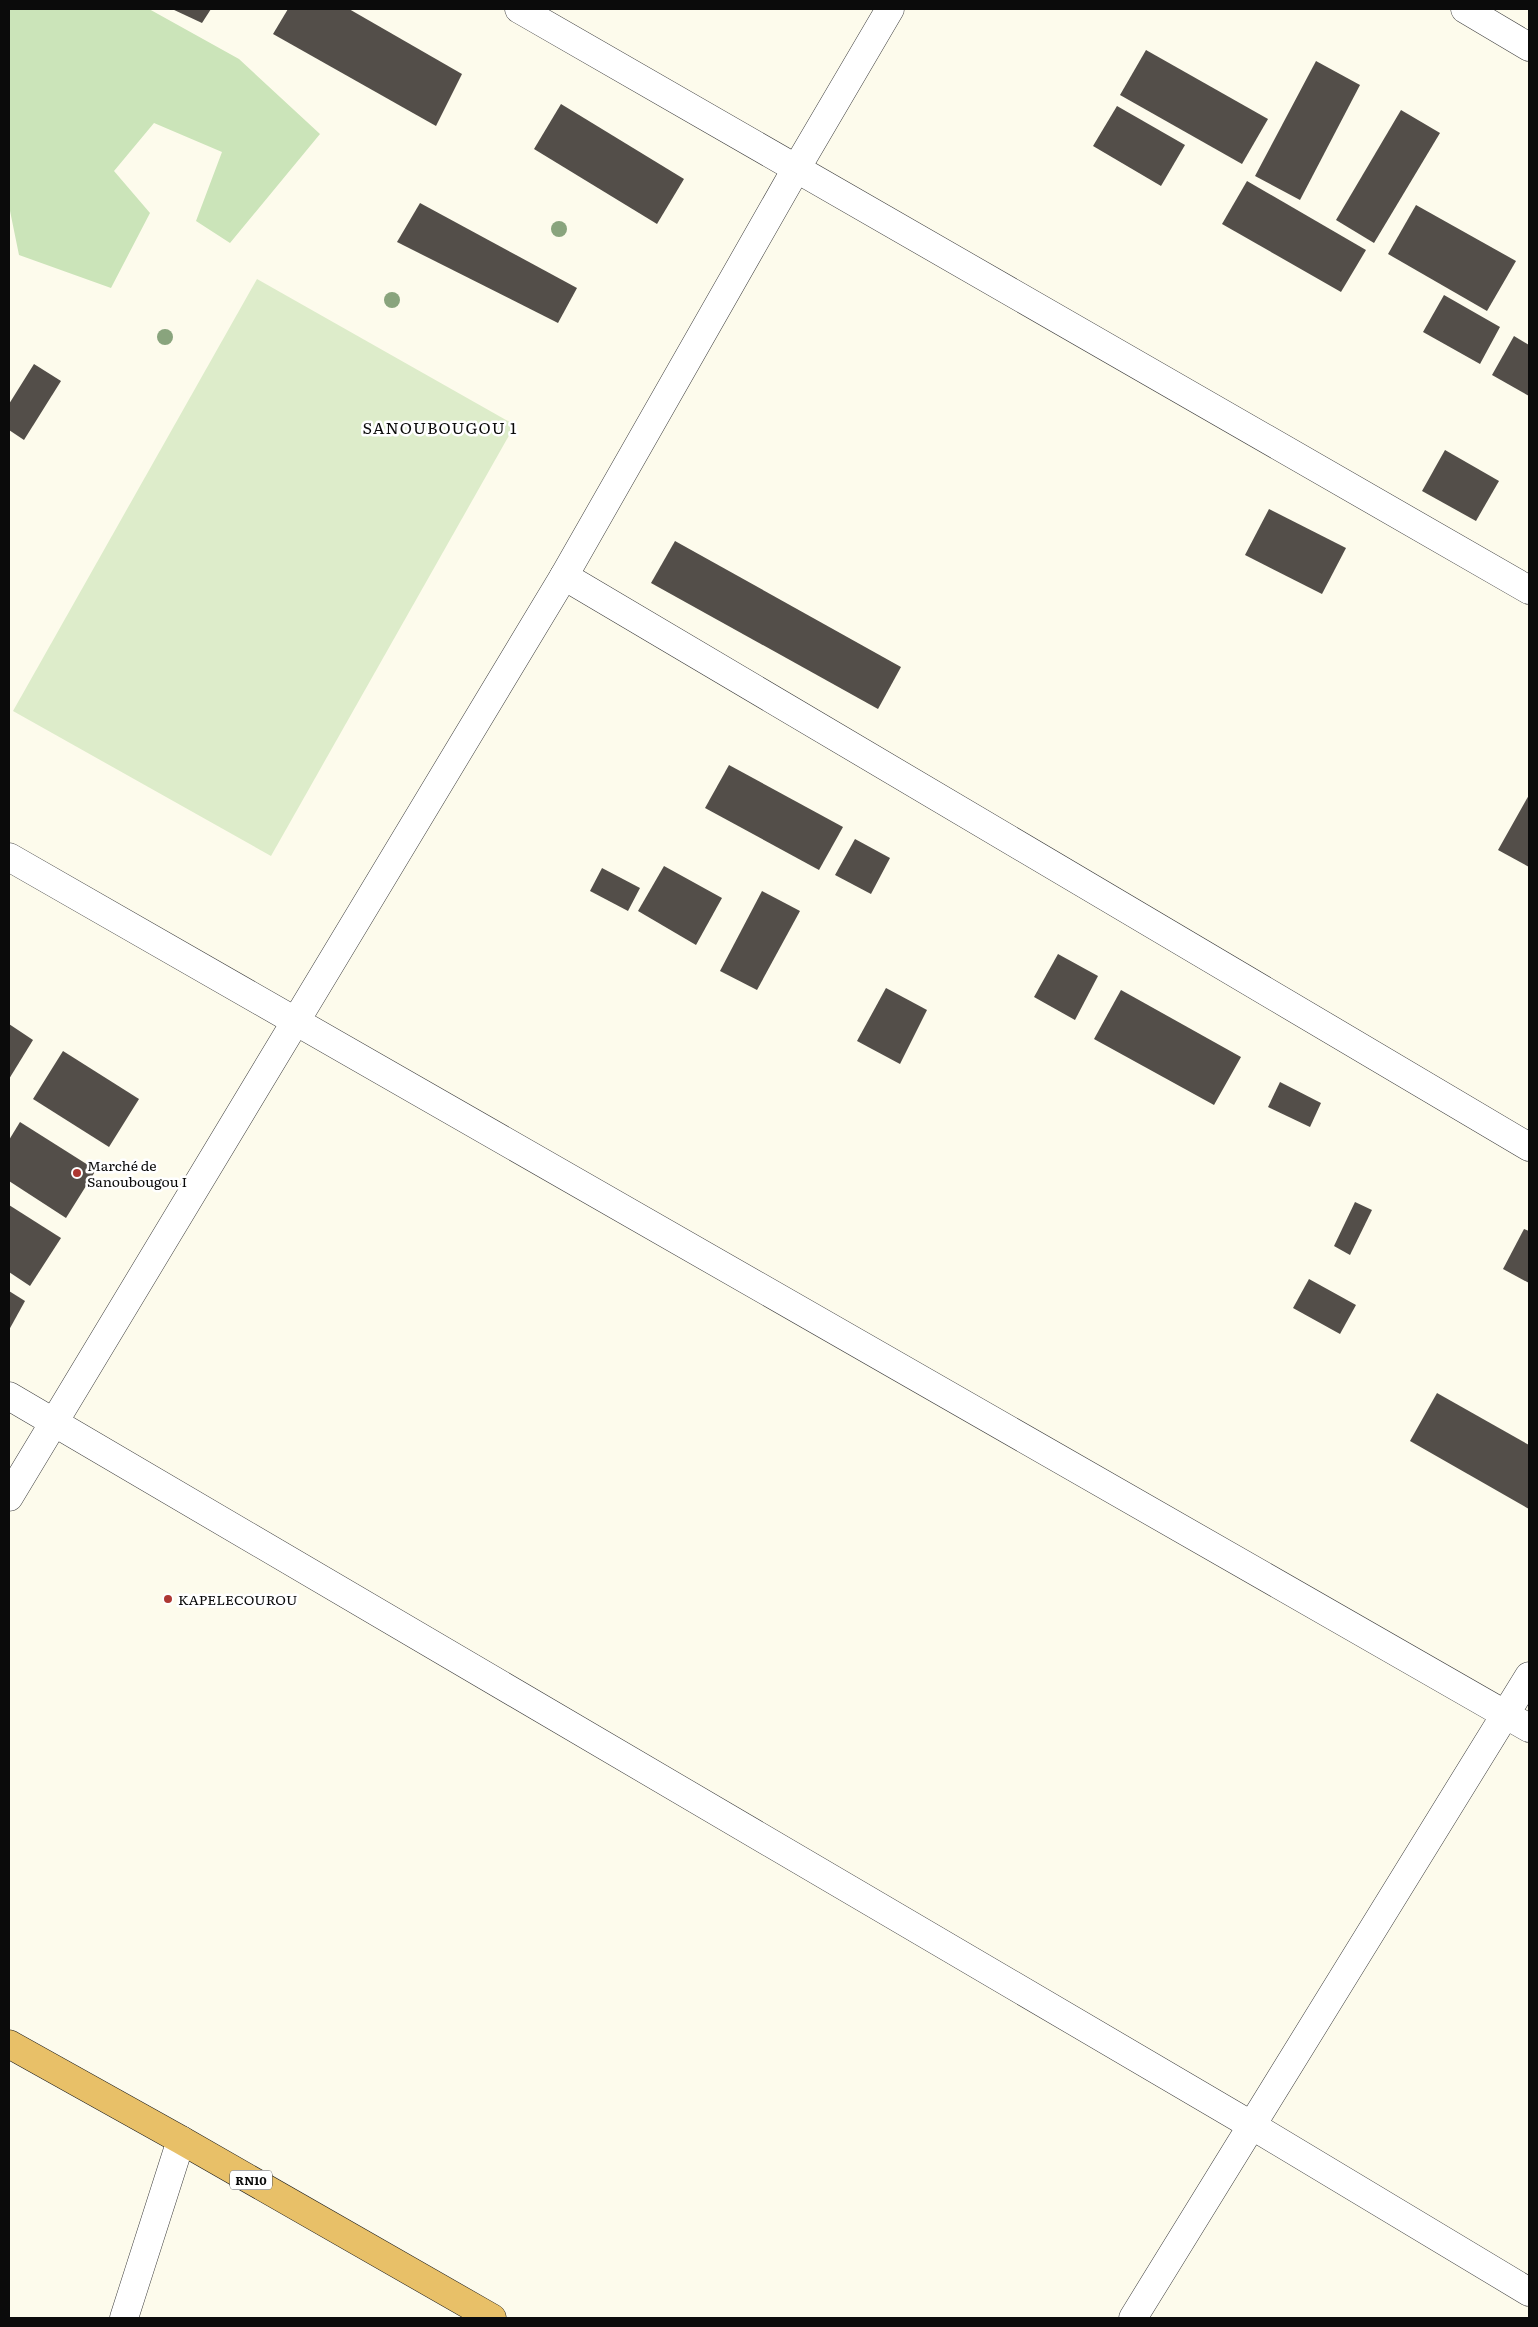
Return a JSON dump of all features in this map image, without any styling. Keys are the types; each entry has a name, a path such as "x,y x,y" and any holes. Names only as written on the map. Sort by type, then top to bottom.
{"highway":[{"name":"RN10","path":"9,2044 492,2318"}],"street":[{"path":"519,9 1529,590"},
{"path":"9,1497 52,1422 297,1021 564,576 796,169 890,9"},
{"path":"1465,9 1529,47"},
{"path":"564,576 1529,1147"},
{"path":"9,857 1518,1722"},
{"path":"9,1396 1252,2126 1529,2292"},
{"path":"1133,2318 1252,2126 1518,1722 1529,1676"},
{"path":"124,2318 181,2140"}],"green space":[{"path":"9,9 149,9 239,59 320,134 230,243 196,221 222,152 154,123 114,171 150,213 111,288 19,255 9,206"},
{"path":"257,279 515,425 271,856 13,711"}],"building":[{"path":"172,9 211,9 202,23"},
{"path":"288,9 349,9 462,74 436,126 273,34"},
{"path":"1146,50 1268,119 1242,164 1120,95"},
{"path":"1316,61 1360,85 1300,200 1255,176"},
{"path":"561,104 684,179 657,224 534,149"},
{"path":"1117,106 1185,145 1161,186 1093,146"},
{"path":"1401,110 1440,133 1374,243 1336,220"},
{"path":"1247,181 1366,250 1341,292 1222,224"},
{"path":"420,203 577,288 558,323 397,242"},
{"path":"1416,205 1516,261 1487,311 1388,254"},
{"path":"1444,295 1500,327 1480,364 1423,332"},
{"path":"1514,336 1529,345 1529,396 1492,375"},
{"path":"34,364 61,381 24,440 9,430 9,404"},
{"path":"1445,450 1499,481 1476,521 1422,491"},
{"path":"1269,509 1346,548 1322,594 1245,555"},
{"path":"675,541 901,667 878,709 651,583"},
{"path":"729,765 843,827 819,870 705,808"},
{"path":"1529,795 1529,867 1498,850"},
{"path":"855,839 890,858 871,894 835,875"},
{"path":"664,866 722,898 696,945 638,911"},
{"path":"602,868 640,888 628,911 590,891"},
{"path":"762,891 800,911 757,990 720,971"},
{"path":"1058,954 1098,976 1075,1020 1034,997"},
{"path":"886,988 927,1010 900,1064 857,1041"},
{"path":"1121,990 1241,1057 1214,1105 1094,1039"},
{"path":"9,1024 33,1040 9,1079"},
{"path":"63,1051 139,1099 109,1147 33,1099"},
{"path":"1280,1082 1321,1103 1310,1127 1268,1107"},
{"path":"20,1122 96,1170 66,1218 9,1181 9,1140"},
{"path":"1355,1202 1372,1210 1350,1255 1334,1246"},
{"path":"9,1205 61,1238 30,1286 9,1272"},
{"path":"1524,1229 1529,1231 1529,1283 1503,1269"},
{"path":"1309,1279 1356,1305 1340,1334 1293,1308"},
{"path":"9,1291 25,1301 9,1330"},
{"path":"1437,1393 1529,1445 1529,1509 1410,1441"}],"place":[{"name":"Marché de Sanoubougou I","path":"77,1173"},
{"name":"KAPELECOUROU","path":"168,1599"}],"district":[{"name":"SANOUBOUGOU 1","path":"440,427"}]}
